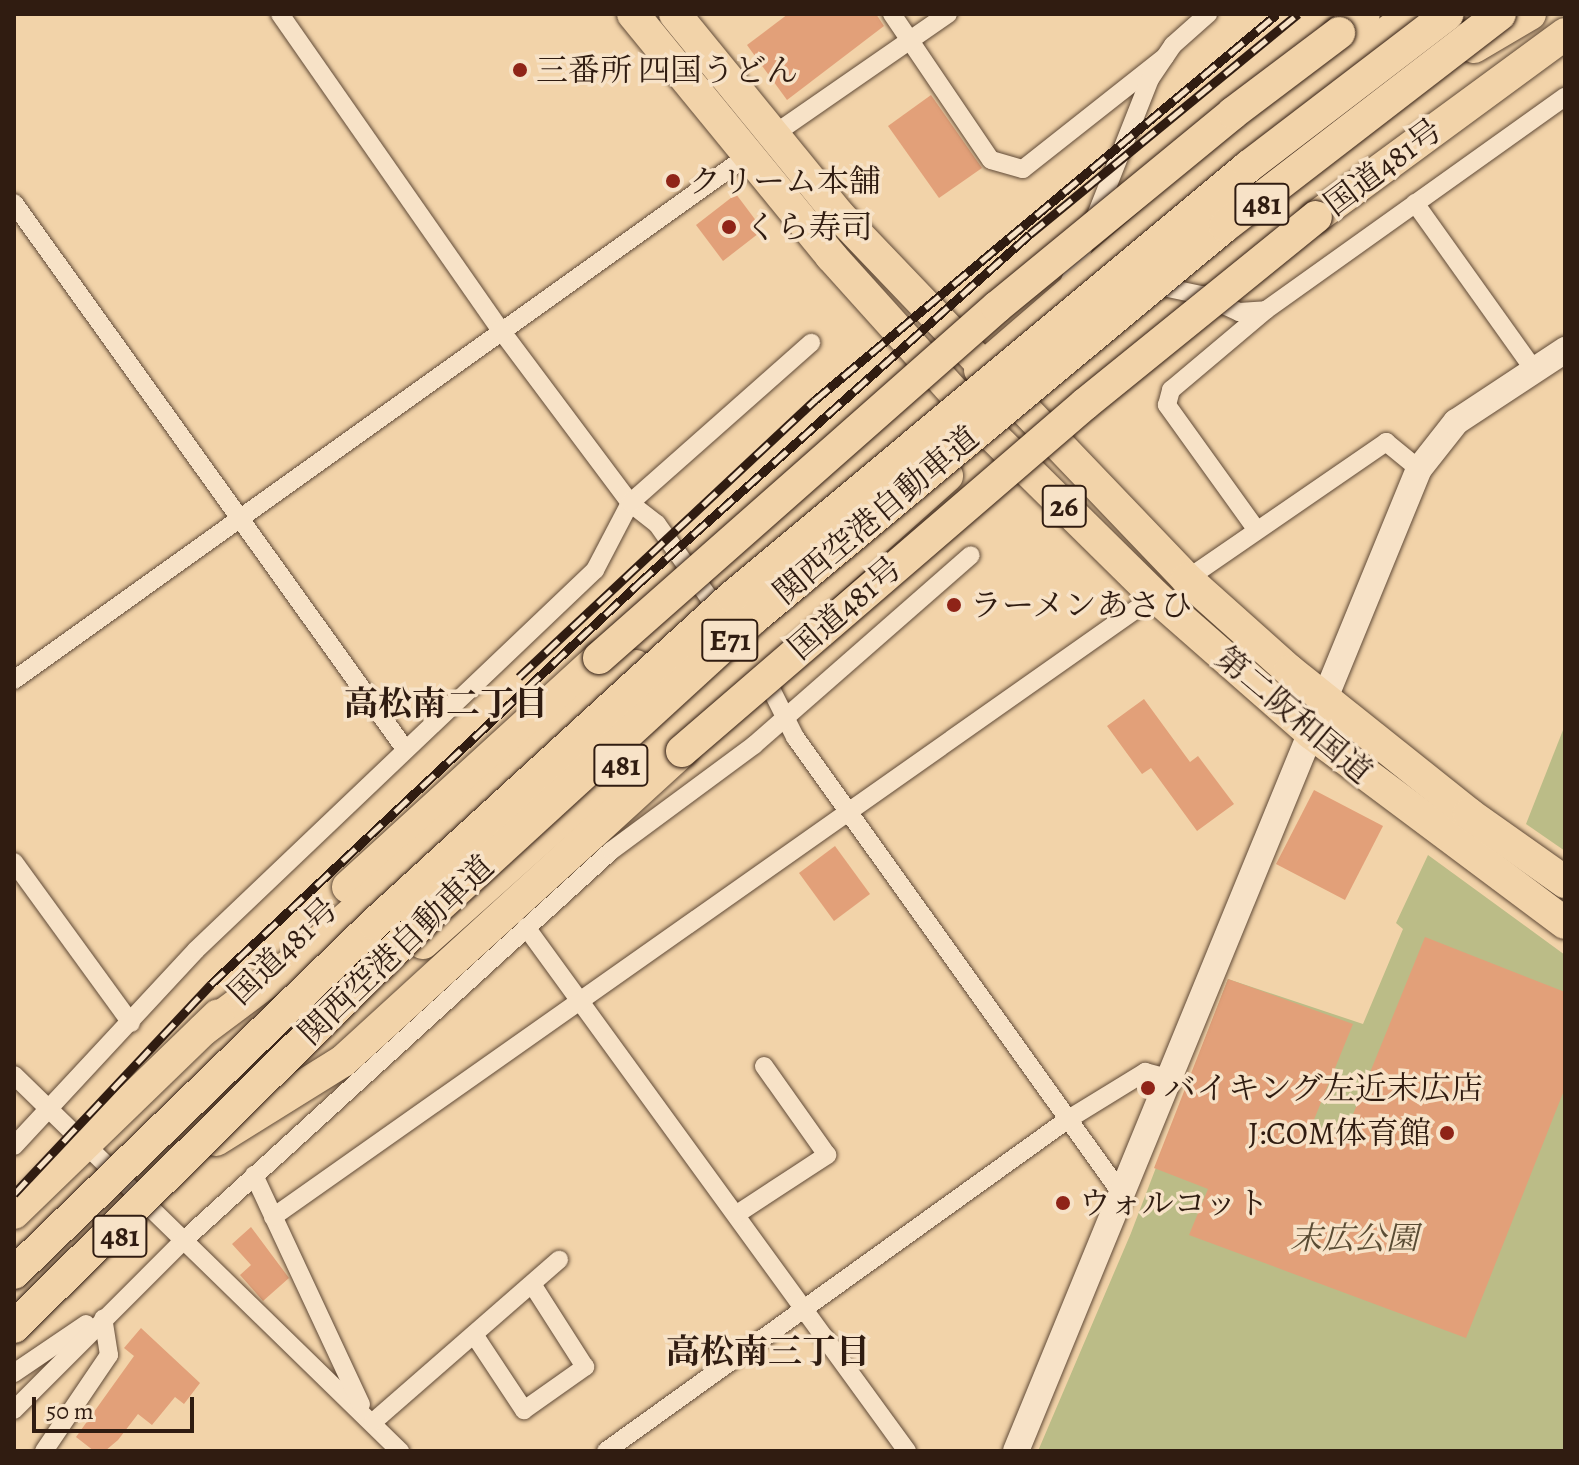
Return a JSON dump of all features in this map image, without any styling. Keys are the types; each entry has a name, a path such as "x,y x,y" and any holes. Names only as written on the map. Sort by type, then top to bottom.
{"highway":[{"name":"第二阪和国道","path":"633,14 746,157 993,436 1155,596 1311,733 1565,923"},
{"name":"第二阪和国道","path":"675,14 838,214 1187,579 1325,698 1469,814 1565,882"},
{"name":"関西空港自動車道","path":"14,1273 362,935 732,597 1249,166 1448,14"},
{"name":"関西空港自動車道","path":"14,1327 433,912 755,617 1225,226 1500,14"},
{"name":"481","path":"227,1130 435,931 993,436 1262,204 1513,14"},
{"path":"1448,62 1530,14"},
{"path":"1391,159 1564,14"},
{"name":"481","path":"203,1030 310,950 1383,21"},
{"name":"国道481号","path":"14,1213 431,809 997,307 1233,113 1383,21"},
{"name":"国道481号","path":"14,1344 227,1130 343,1061 682,751 1085,404 1391,159 1565,34"}],"street":[{"path":"280,14 500,329 630,503 657,524 748,651 774,689 786,717 849,814 1121,1193"},
{"path":"892,14 991,160 1023,169 1165,57 1208,14"},
{"path":"773,135 948,14"},
{"path":"1062,299 1150,79 1165,57"},
{"path":"1256,529 1167,405 1171,390 1266,310 1565,97"},
{"path":"14,680 500,329 746,157"},
{"path":"14,203 405,749"},
{"path":"1415,203 1534,370"},
{"path":"1168,288 1202,295 1239,312 1266,310"},
{"path":"14,1146 196,950 595,570 630,503 811,343"},
{"path":"1016,1451 1419,469 1456,422 1565,350"},
{"path":"1187,579 1386,442 1419,469"},
{"path":"14,1410 182,1242 611,851 786,717 971,555"},
{"path":"273,1217 1155,596"},
{"path":"14,862 131,1023"},
{"path":"526,927 807,1308 907,1451"},
{"path":"737,1214 827,1155 764,1066"},
{"path":"606,1451 1067,1120 1145,1072 1168,1078"},
{"path":"14,1075 182,1242 400,1451"},
{"path":"254,1175 369,1418"},
{"path":"369,1418 475,1336 559,1260"},
{"path":"475,1336 524,1410 585,1367 532,1284"},
{"path":"14,1373 119,1303"},
{"path":"44,1451 109,1355 103,1318"}],"green space":[{"path":"1565,725 1565,851 1526,824"},
{"name":"末広公園","path":"1428,855 1565,955 1565,1451 1038,1451 1131,1233 1228,979 1363,1024 1403,929 1396,923"}],"building":[{"path":"788,14 876,14 884,26 787,100 747,45"},
{"path":"931,95 982,168 939,198 888,126"},
{"name":"くら寿司","path":"736,194 763,230 723,261 696,225"},
{"path":"1144,699 1190,762 1198,756 1234,804 1197,831 1151,768 1142,774 1107,726"},
{"path":"1314,790 1383,826 1345,900 1276,864"},
{"path":"835,846 870,894 834,921 799,873"},
{"name":"J:COM体育館","path":"1425,937 1565,992 1565,1088 1466,1338 1189,1235 1208,1189 1154,1168 1228,979 1353,1024 1311,1127 1343,1139"},
{"path":"251,1227 289,1278 263,1301 240,1275 251,1265 232,1244"},
{"path":"141,1328 200,1383 184,1404 175,1397 152,1425 138,1414 105,1451 94,1451 76,1437 134,1356 124,1348"}],"railway":[{"path":"519,677 815,400 1277,14"},
{"path":"14,1194 211,984 639,583 1030,234 1298,14"}],"place":[{"name":"三番所 四国うどん","path":"520,70"},
{"name":"クリーム本舗","path":"673,181"},
{"name":"くら寿司","path":"729,227"},
{"name":"ラーメンあさひ","path":"954,605"},
{"name":"バイキング左近末広店","path":"1148,1088"},
{"name":"J:COM体育館","path":"1447,1133"},
{"name":"ウォルコット","path":"1063,1203"}],"district":[{"name":"高松南二丁目","path":"446,704"},
{"name":"高松南三丁目","path":"768,1352"}]}
